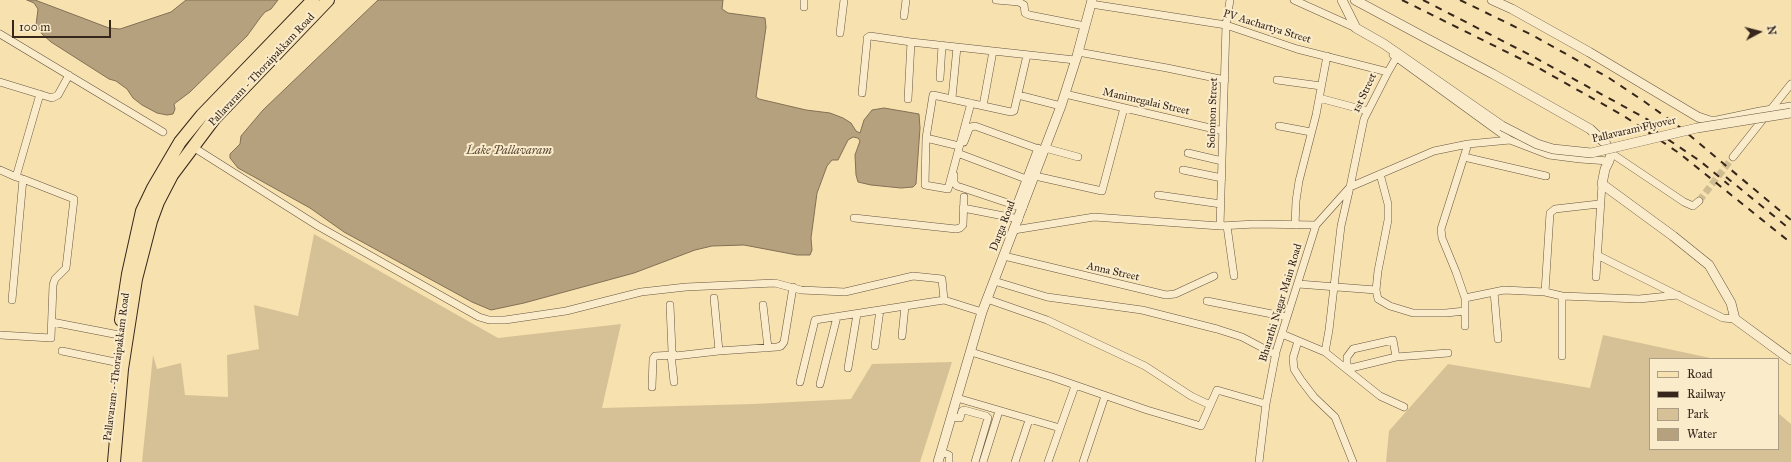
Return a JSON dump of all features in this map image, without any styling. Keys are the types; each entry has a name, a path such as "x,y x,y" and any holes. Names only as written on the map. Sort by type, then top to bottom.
{"main road":[{"name":"Pallavaram - Thoraipakkam Road","path":"106,462 115,362 128,274 142,211 153,188 180,142 202,115 313,0"},
{"name":"Pallavaram - Thoraipakkam Road","path":"114,462 123,362 136,279 150,221 158,202 172,175 214,119 328,0"}],"street":[{"path":"840,33 844,0"},
{"path":"904,16 906,0"},
{"path":"996,0 1019,2 1024,5 1025,13 1029,15 1085,26"},
{"name":"Solomon Street","path":"1230,0 1226,25 1221,204 1223,226 1234,276"},
{"path":"1294,0 1356,28"},
{"path":"1342,0 1356,28"},
{"path":"1355,0 1493,74 1590,130 1602,140 1610,157"},
{"path":"1492,0 1512,9 1589,52 1698,117 1710,121 1717,121 1791,108"},
{"name":"Darga Road","path":"938,462 982,312 1019,219 1019,207 1030,178 1061,106 1091,2"},
{"name":"PV Aachartya Street","path":"1091,2 1226,25 1297,49 1388,72"},
{"name":"Pallavaram Flyover","path":"1356,28 1390,48 1502,126 1537,144 1553,149 1591,152 1690,130 1791,113"},
{"path":"0,34 163,132"},
{"path":"862,93 867,38 870,36 1027,55 1076,56 1167,68 1225,80"},
{"path":"908,99 911,42"},
{"path":"940,78 942,45"},
{"path":"952,98 957,46"},
{"path":"1390,48 1392,54 1396,58 1510,140 1549,155 1580,159 1610,157 1640,173 1684,202 1693,206 1699,201"},
{"path":"983,106 993,51"},
{"path":"971,103 948,189 926,185 926,138 933,95 1014,111 1027,55"},
{"path":"1295,225 1298,188 1327,56"},
{"name":"1st Street","path":"1325,352 1341,226 1364,119 1396,58"},
{"path":"0,82 40,94 56,97 69,75"},
{"path":"1277,80 1320,86"},
{"path":"1733,157 1791,84"},
{"path":"12,300 20,178 40,94"},
{"name":"Manimegalai Street","path":"1065,94 1223,131"},
{"path":"1018,95 1061,106"},
{"path":"1318,98 1368,111"},
{"path":"960,154 1030,178 1102,191 1124,108"},
{"path":"1781,109 1791,116"},
{"path":"1019,207 957,186 954,183 953,178 960,154 971,127 975,126 1042,149 1078,157"},
{"path":"1279,126 1311,132"},
{"path":"926,138 959,146"},
{"path":"1350,187 1434,151 1468,144 1510,140"},
{"path":"1465,326 1465,298 1442,238 1441,229 1468,144"},
{"path":"193,147 318,226 479,317 489,320 505,320 566,311 627,295 712,285 739,286 774,283 801,290 845,292 913,276 939,277 942,279 944,282 944,300"},
{"path":"1188,153 1222,162"},
{"path":"1464,157 1546,176"},
{"path":"1596,277 1602,184 1604,169 1610,157"},
{"path":"0,170 74,199 66,268 55,279 53,285 51,338 0,335"},
{"path":"1183,170 1222,178"},
{"path":"1380,174 1388,204 1388,220 1376,290 1378,299 1384,303 1413,313 1446,313 1465,311"},
{"path":"1602,184 1673,236 1709,266 1731,303 1735,319"},
{"name":"Bharathi Nagar Main Road","path":"1259,462 1266,404 1276,355 1316,225 1350,187"},
{"path":"1158,195 1221,204"},
{"path":"854,218 956,229 960,228 962,225 964,197"},
{"path":"1545,292 1550,212 1555,209 1600,204"},
{"path":"963,208 1019,219"},
{"path":"1014,230 1094,218 1223,226 1255,224 1316,225"},
{"path":"1597,255 1723,318 1735,319 1791,360"},
{"name":"Anna Street","path":"1004,256 1166,295 1175,294 1214,276"},
{"path":"994,281 1047,297 1142,310 1217,329 1242,337 1276,355"},
{"path":"1298,284 1333,288 1376,290"},
{"path":"652,387 653,359 656,356 672,355 677,357 719,351 781,346 784,342 793,287"},
{"path":"1465,298 1504,290 1545,292 1562,296 1639,299 1678,295"},
{"path":"1494,292 1498,339"},
{"path":"1562,296 1562,356"},
{"path":"714,298 719,351"},
{"path":"987,299 1047,320 1145,366 1191,396 1210,405"},
{"path":"800,382 815,320 944,300 982,312"},
{"path":"1208,301 1288,316"},
{"path":"670,305 674,382"},
{"path":"763,305 768,348"},
{"path":"902,336 905,306"},
{"path":"874,346 880,310"},
{"path":"848,368 857,314"},
{"path":"820,384 837,316"},
{"path":"52,322 119,335"},
{"path":"1282,334 1325,352 1380,396 1404,407"},
{"path":"1347,369 1347,357 1353,349 1392,340 1396,357"},
{"path":"1298,341 1294,358 1294,369 1314,397 1335,417 1353,462"},
{"path":"62,351 115,362"},
{"path":"971,352 1201,426 1216,390 1266,404"},
{"path":"1347,369 1396,357 1448,353"},
{"path":"1048,462 1075,386"},
{"path":"1083,462 1105,396"},
{"path":"957,398 1060,428"},
{"path":"952,417 960,418 962,411 964,410 986,416 988,418 975,462"},
{"path":"983,462 1000,411"},
{"path":"1015,462 1029,420"},
{"path":"941,452 949,455 949,462"}],"green space":[{"path":"314,234 498,338 621,324 602,408 753,404 851,399 872,364 952,362 920,462 142,462 153,355 157,369 181,363 185,395 228,397 227,355 259,349 254,305 298,316"},
{"path":"1603,335 1710,358 1649,358 1649,450 1779,450 1779,414 1791,424 1791,462 1386,462 1389,431 1448,364 1590,388"}],"water":[{"path":"27,0 35,0 109,28 120,29 171,12 186,0 278,0 271,9 265,12 247,36 190,92 174,104 175,109 173,114 167,115 157,113 142,105 133,98 127,89 116,81 109,79 51,42 42,34 36,25 38,9 34,3"},
{"name":"Lake Pallavaram","path":"378,0 723,0 722,9 728,13 765,18 766,27 756,97 759,99 806,110 830,113 851,123 856,131 860,133 864,120 872,110 884,108 919,114 920,128 916,184 913,187 901,188 858,182 856,175 855,155 860,141 858,138 853,137 848,140 838,160 832,160 827,166 817,193 811,238 812,250 810,255 797,255 744,245 712,246 695,250 634,273 524,303 491,310 472,302 344,232 310,208 238,168 230,158 230,154 240,144 241,136 263,110"}],"tunnel":[{"path":"1699,201 1733,157"}],"railway":[{"path":"1402,0 1535,66 1624,116 1679,153 1791,243"},
{"path":"1423,0 1530,55 1654,123"},
{"path":"1460,0 1532,35 1609,78 1681,128 1791,220"},
{"path":"1645,124 1700,161 1729,185"},
{"path":"1726,177 1791,230"}]}
